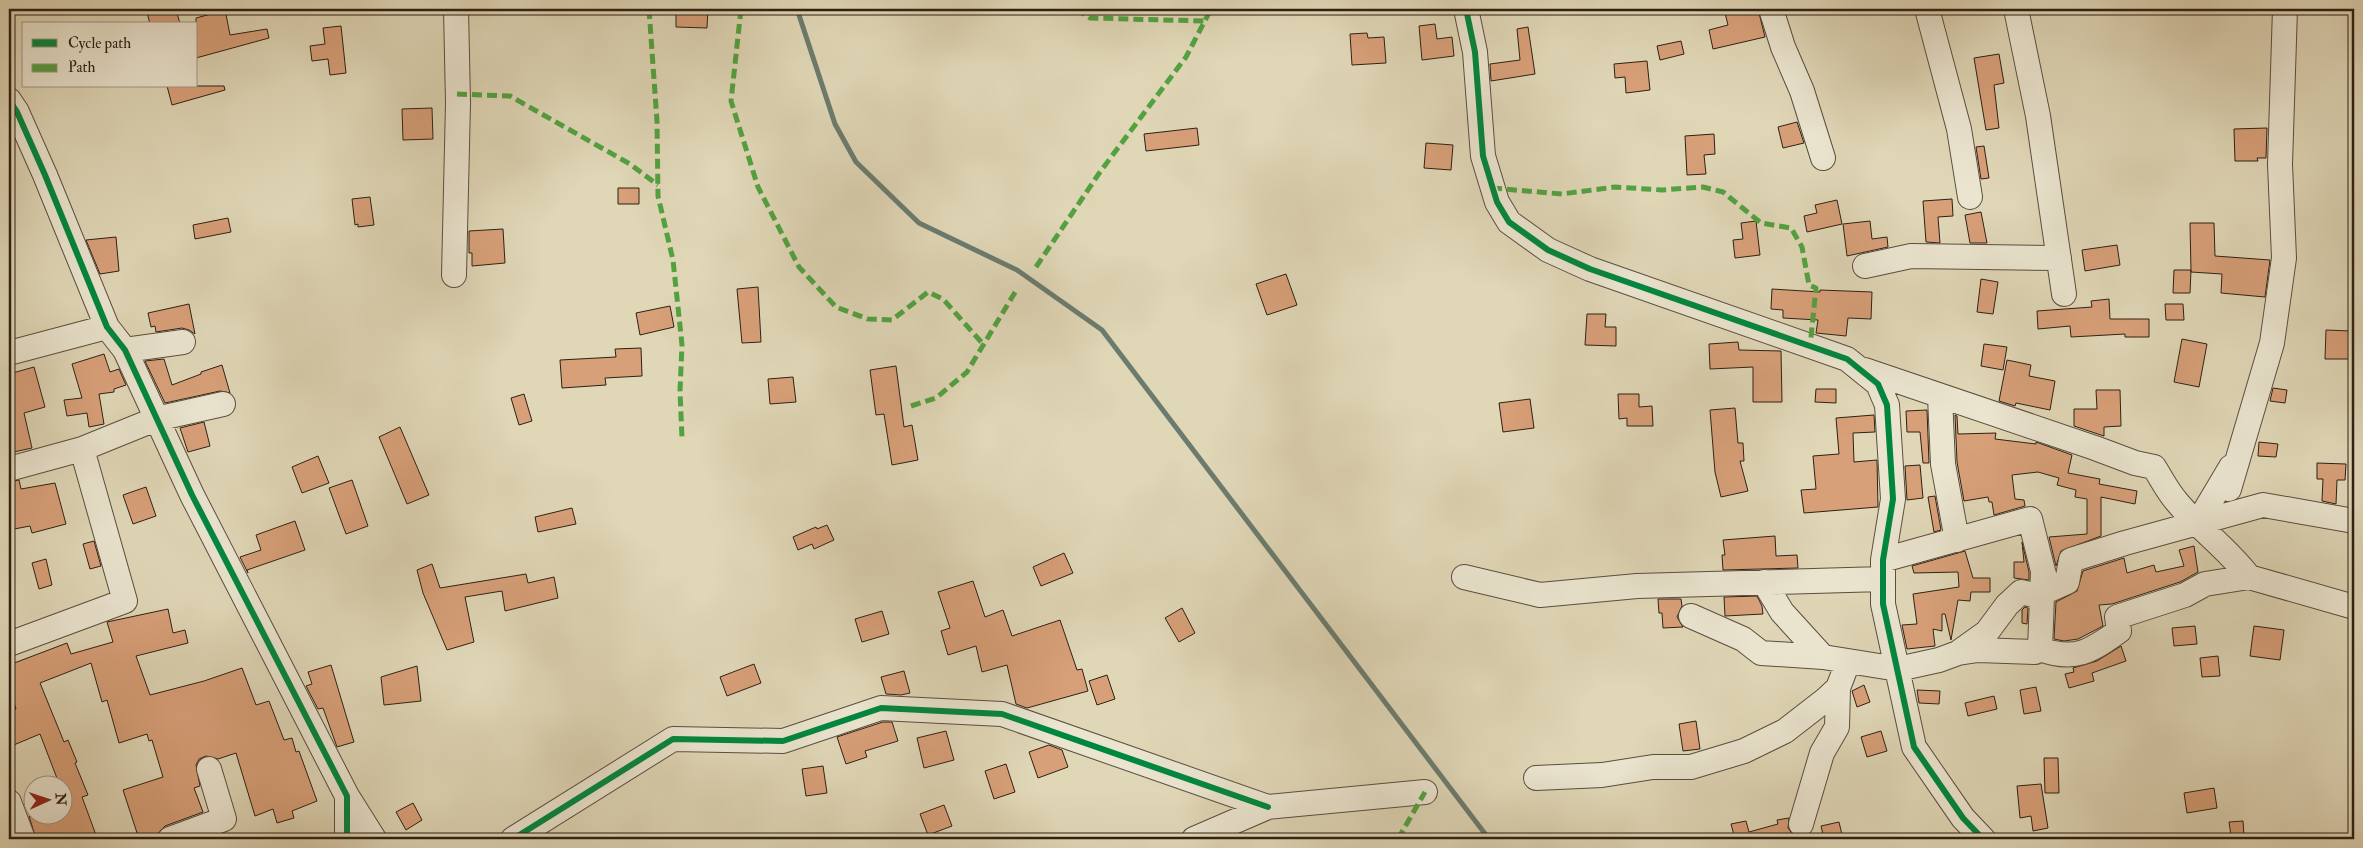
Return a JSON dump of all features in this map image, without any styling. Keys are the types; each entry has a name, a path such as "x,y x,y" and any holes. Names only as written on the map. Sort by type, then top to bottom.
{"street":[{"path":"454,275 458,103 456,9"},
{"path":"1466,9 1475,52 1483,156 1497,202 1509,222 1548,250 1590,269 1847,359 1878,384 1887,405 1893,499 1883,569 1883,604 1914,747 1963,818 1983,839"},
{"path":"1771,9 1783,47 1802,91 1823,158"},
{"path":"1928,9 1959,129 1970,197"},
{"path":"2016,9 2038,116 2064,294"},
{"path":"2229,489 2272,343 2284,258 2280,164 2285,9"},
{"path":"9,100 17,112 45,174 107,327 125,350 192,495 347,796 374,839"},
{"path":"1865,266 1912,256 2059,258"},
{"path":"2197,524 2240,452 2264,389 2285,315"},
{"path":"9,353 107,327"},
{"path":"125,350 183,342"},
{"path":"1861,369 2095,448 2135,464 2154,467 2176,501 2197,524 2219,542 2249,577"},
{"path":"1940,397 1943,464 1958,540"},
{"path":"9,469 82,449 156,419 223,404"},
{"path":"9,644 126,601 82,449"},
{"path":"1464,577 1540,595 1637,586 1764,582 1883,569 1958,540 2030,519 2049,590 2068,582 2071,560 2263,505 2354,521"},
{"path":"2040,649 2044,571"},
{"path":"2040,649 2056,655 2076,655 2094,649 2119,631 2116,617 2185,595 2205,584 2249,577 2354,607"},
{"path":"1764,582 1782,612 1823,657"},
{"path":"1958,653 1987,632 2006,605 2021,592 2042,597"},
{"path":"1691,616 1742,639 1761,653 1823,657 1898,669 1939,660 1958,653 1978,650 2035,652 2040,649"},
{"path":"1801,824 1822,753 1837,727 1838,688 1848,662"},
{"path":"1536,778 1602,775 1653,767 1691,767 1700,765 1744,751 1785,731 1838,688"},
{"path":"513,839 673,740 783,741 881,708 1002,714 1268,807"},
{"path":"170,839 224,819 209,769"},
{"path":"1194,839 1268,807 1425,792"},
{"path":"347,796 347,839"},
{"path":"9,802 23,839"}],"building":[{"path":"146,9 176,9 179,22 149,22"},
{"path":"210,9 225,9 230,35 267,29 269,38 198,57 198,22 196,22 196,18 211,14"},
{"path":"676,9 708,9 707,28 676,27"},
{"path":"1724,9 1758,9 1765,37 1713,49 1709,30 1728,25"},
{"path":"1435,24 1437,39 1452,37 1454,56 1422,60 1419,26"},
{"path":"341,26 346,73 330,75 328,59 312,61 310,46 325,44 323,28"},
{"path":"1528,27 1535,74 1491,81 1490,64 1520,60 1517,29"},
{"path":"1367,33 1368,38 1384,37 1386,63 1352,65 1350,34"},
{"path":"1681,41 1684,54 1660,60 1657,46"},
{"path":"1999,54 2004,83 1994,85 1999,128 1986,130 1974,58"},
{"path":"1647,61 1650,90 1626,93 1625,77 1615,78 1614,64"},
{"path":"224,86 225,90 172,105 168,88"},
{"path":"432,108 433,139 403,140 402,109"},
{"path":"1797,122 1804,143 1783,148 1778,127"},
{"path":"1197,128 1199,145 1146,151 1144,134"},
{"path":"2267,128 2266,158 2257,158 2258,161 2235,161 2234,129"},
{"path":"1714,134 1715,154 1704,155 1706,174 1687,175 1685,136"},
{"path":"1426,143 1453,145 1451,170 1424,168"},
{"path":"1984,146 1989,178 1981,179 1976,147"},
{"path":"618,188 639,188 639,204 618,204"},
{"path":"370,197 374,225 358,227 358,224 355,225 352,199"},
{"path":"1952,199 1953,216 1938,217 1940,243 1926,242 1923,201"},
{"path":"1837,200 1842,224 1807,232 1804,216 1817,213 1815,205"},
{"path":"1981,212 1987,243 1970,243 1965,215"},
{"path":"228,218 231,232 195,239 193,225"},
{"path":"1756,221 1760,255 1735,258 1733,240 1743,239 1741,223"},
{"path":"1870,221 1872,239 1887,237 1888,247 1847,256 1843,224"},
{"path":"2190,223 2214,223 2215,256 2270,260 2265,297 2221,293 2222,274 2191,272"},
{"path":"503,229 505,263 472,266 472,253 469,253 469,231"},
{"path":"116,237 119,271 100,274 86,240"},
{"path":"2117,245 2120,265 2085,271 2082,250"},
{"path":"2174,270 2191,270 2190,293 2173,293"},
{"path":"1286,274 1297,305 1267,315 1256,284"},
{"path":"1981,279 1998,282 1993,314 1977,312"},
{"path":"758,287 761,342 742,343 737,289"},
{"path":"1772,289 1820,292 1820,290 1872,292 1871,319 1848,318 1846,336 1816,333 1818,320 1783,318 1783,310 1771,309"},
{"path":"2109,299 2110,319 2149,319 2149,337 2125,337 2125,334 2071,337 2070,326 2038,329 2037,311 2092,307 2091,301"},
{"path":"189,304 195,334 182,328 156,332 155,326 151,327 148,313"},
{"path":"2165,304 2183,304 2184,320 2166,320"},
{"path":"670,306 674,327 640,335 636,313"},
{"path":"1587,314 1606,314 1605,327 1616,327 1616,346 1585,345"},
{"path":"2326,330 2351,331 2351,336 2354,336 2354,359 2325,359"},
{"path":"2182,339 2207,344 2199,387 2174,382"},
{"path":"1738,342 1739,350 1781,351 1782,402 1753,402 1753,367 1710,369 1709,344"},
{"path":"1984,344 2007,347 2003,370 1981,366"},
{"path":"641,348 642,376 605,378 606,385 562,388 560,360 616,357 615,349"},
{"path":"104,354 110,372 119,369 126,385 114,389 114,392 99,394 104,424 89,427 87,413 67,416 64,400 82,398 72,364"},
{"path":"164,359 172,385 222,365 230,393 220,391 165,403 145,361"},
{"path":"2007,360 2031,365 2029,376 2055,381 2050,410 2016,403 2015,406 1999,401"},
{"path":"896,366 904,427 912,425 918,460 892,465 884,414 876,415 870,370"},
{"path":"34,367 45,407 24,413 32,448 9,453 9,374"},
{"path":"793,377 796,402 770,404 768,379"},
{"path":"2273,388 2287,390 2285,403 2270,401"},
{"path":"1816,389 1836,389 1836,403 1815,402"},
{"path":"2096,390 2120,390 2121,426 2104,427 2104,436 2074,426 2074,409 2097,409"},
{"path":"524,394 532,421 519,425 511,398"},
{"path":"1618,394 1639,394 1639,407 1652,406 1653,426 1627,426 1627,418 1619,419"},
{"path":"1530,399 1534,428 1503,432 1499,403"},
{"path":"1735,408 1738,443 1743,443 1744,461 1740,461 1748,491 1721,497 1715,472 1710,410"},
{"path":"1927,410 1929,463 1923,463 1920,432 1907,432 1906,411"},
{"path":"1874,415 1875,432 1853,433 1854,462 1877,460 1878,507 1804,513 1801,490 1816,489 1813,456 1839,454 1836,418"},
{"path":"1955,415 1957,416 1958,434 1996,433 1995,439 2036,444 2036,442 2072,455 2068,473 2100,479 2099,484 2137,491 2135,504 2101,497 2101,536 2061,551 2056,566 2049,537 2087,534 2087,499 2075,497 2076,490 2057,485 2059,478 2038,472 2012,475 2015,499 2024,500 2025,506 1994,515 1992,502 1989,502 1988,497 1964,501 1957,462"},
{"path":"204,422 210,446 188,452 180,428"},
{"path":"400,427 429,495 407,504 379,437"},
{"path":"2259,442 2278,444 2276,457 2258,456"},
{"path":"318,456 329,483 302,493 292,467"},
{"path":"2317,463 2346,464 2345,480 2337,480 2336,504 2322,501 2323,479 2317,479"},
{"path":"1920,465 1923,498 1907,500 1905,466"},
{"path":"19,480 21,489 55,483 66,524 32,533 30,526 9,530 9,482"},
{"path":"352,480 368,526 346,534 329,488"},
{"path":"146,487 156,516 133,524 123,495"},
{"path":"1935,496 1941,530 1934,532 1928,497"},
{"path":"572,508 576,524 538,532 535,517"},
{"path":"295,521 305,550 247,570 248,573 240,557 261,550 256,535"},
{"path":"827,525 834,540 814,549 812,544 798,550 793,537 816,527 817,529"},
{"path":"1775,536 1776,556 1797,555 1798,568 1723,570 1722,555 1725,555 1723,540"},
{"path":"94,541 101,566 90,569 83,544"},
{"path":"2022,542 2029,580 2014,578 2014,562 2024,562"},
{"path":"2194,546 2198,572 2180,582 2112,604 2099,605 2103,626 2078,639 2064,641 2054,639 2056,602 2077,591 2083,571 2124,558 2127,573 2154,565 2156,572 2184,566 2179,550"},
{"path":"1965,551 1973,578 1990,578 1990,592 1971,592 1970,601 1958,600 1951,640 1945,614 1942,614 1942,631 1933,629 1935,646 1907,649 1902,625 1917,624 1913,594 1959,587 1958,572 1914,573 1912,566"},
{"path":"1064,553 1073,573 1041,586 1033,567"},
{"path":"46,559 52,585 39,589 32,563"},
{"path":"432,564 440,588 526,574 528,583 554,577 558,598 505,611 502,591 465,597 474,642 447,650 423,593 417,570"},
{"path":"973,581 985,617 1003,610 1012,636 1060,620 1077,670 1082,669 1088,691 1027,708 1016,704 1007,665 982,672 976,646 948,655 941,631 950,628 938,592"},
{"path":"1757,596 1762,606 1763,614 1725,616 1724,597"},
{"path":"1658,599 1681,599 1682,606 1677,617 1683,627 1663,628 1662,613 1659,613"},
{"path":"2025,607 2028,608 2027,624 2022,623 2022,610"},
{"path":"1182,608 1195,633 1179,642 1165,618"},
{"path":"168,609 173,633 185,630 188,643 136,656 150,695 204,681 242,668 256,705 269,701 284,740 292,738 296,752 299,751 317,801 292,811 294,818 277,823 273,809 255,816 236,753 218,759 206,756 199,759 196,765 200,786 194,788 203,812 165,826 158,834 139,839 123,790 163,777 152,740 149,741 147,734 119,743 107,700 102,702 91,663 40,683 64,742 68,740 77,762 75,763 88,795 82,797 96,835 85,839 36,839 32,826 72,826 72,776 56,776 40,734 9,747 9,730 15,727 9,712 16,709 9,687 9,665 67,643 71,654 113,642 107,622"},
{"path":"882,611 889,634 862,642 855,619"},
{"path":"2195,626 2197,644 2174,646 2172,628"},
{"path":"2254,626 2284,630 2280,660 2250,656"},
{"path":"2121,646 2126,661 2092,673 2094,681 2069,688 2065,674 2074,672 2073,668 2097,661"},
{"path":"2218,656 2220,676 2202,677 2200,658"},
{"path":"754,664 761,683 727,696 720,677"},
{"path":"331,665 354,742 337,747 323,708 318,709 306,686 312,684 308,672"},
{"path":"417,666 421,701 384,705 381,677"},
{"path":"904,671 910,693 901,695 886,694 881,677"},
{"path":"1107,675 1115,699 1097,705 1089,681"},
{"path":"1864,685 1870,702 1857,707 1852,691"},
{"path":"2036,687 2041,711 2024,714 2020,690"},
{"path":"1917,690 1940,691 1939,704 1919,703"},
{"path":"1994,696 1997,709 1968,716 1965,703"},
{"path":"1696,721 1700,749 1683,751 1679,724"},
{"path":"883,722 892,722 898,741 865,751 867,757 846,764 837,737"},
{"path":"946,731 954,760 924,768 917,738"},
{"path":"1881,731 1887,751 1867,757 1861,737"},
{"path":"1049,745 1062,750 1068,767 1038,778 1029,752"},
{"path":"2044,758 2058,758 2059,793 2045,793"},
{"path":"1006,764 1015,792 994,799 985,771"},
{"path":"823,766 827,793 806,796 802,769"},
{"path":"2041,784 2048,828 2033,831 2031,816 2020,818 2017,786"},
{"path":"2214,788 2217,808 2187,813 2184,793"},
{"path":"413,803 422,820 406,830 396,812"},
{"path":"944,805 952,826 928,835 920,814"},
{"path":"1789,818 1788,828 1793,835 1769,839 1735,839 1731,824 1746,821 1749,832 1778,824 1777,820"},
{"path":"2243,821 2244,836 2231,836 2229,822"},
{"path":"1839,822 1843,839 1824,839 1821,826"}],"waterway":[{"path":"797,9 835,124 856,162 919,223 1017,270 1102,330 1489,839"}],"marked path":[{"path":"649,9 657,121 658,196 673,260 682,345 680,391 682,438"},
{"path":"741,9 731,101 758,187 799,267 836,307 868,319 892,320 928,292 943,299 983,344"},
{"path":"1076,9 1090,18 1204,21"},
{"path":"1036,267 1100,172 1186,57 1211,9"},
{"path":"457,94 510,96 630,164 658,185"},
{"path":"1492,188 1562,194 1615,187 1662,190 1703,187 1723,192 1761,223 1791,228 1802,247 1809,285 1816,288 1810,347"},
{"path":"911,406 936,398 967,372 1017,289"},
{"path":"1398,839 1425,792"}],"cycle path":[{"path":"1466,9 1475,52 1483,156 1497,202 1509,222 1548,250 1590,269 1847,359 1878,384 1887,405 1893,499 1883,560 1883,604 1914,747 1963,818 1983,839"},
{"path":"9,100 17,112 45,175 107,327 125,350 192,495 347,796 347,839"},
{"path":"513,839 673,739 783,741 881,708 1002,714 1268,807"}]}
